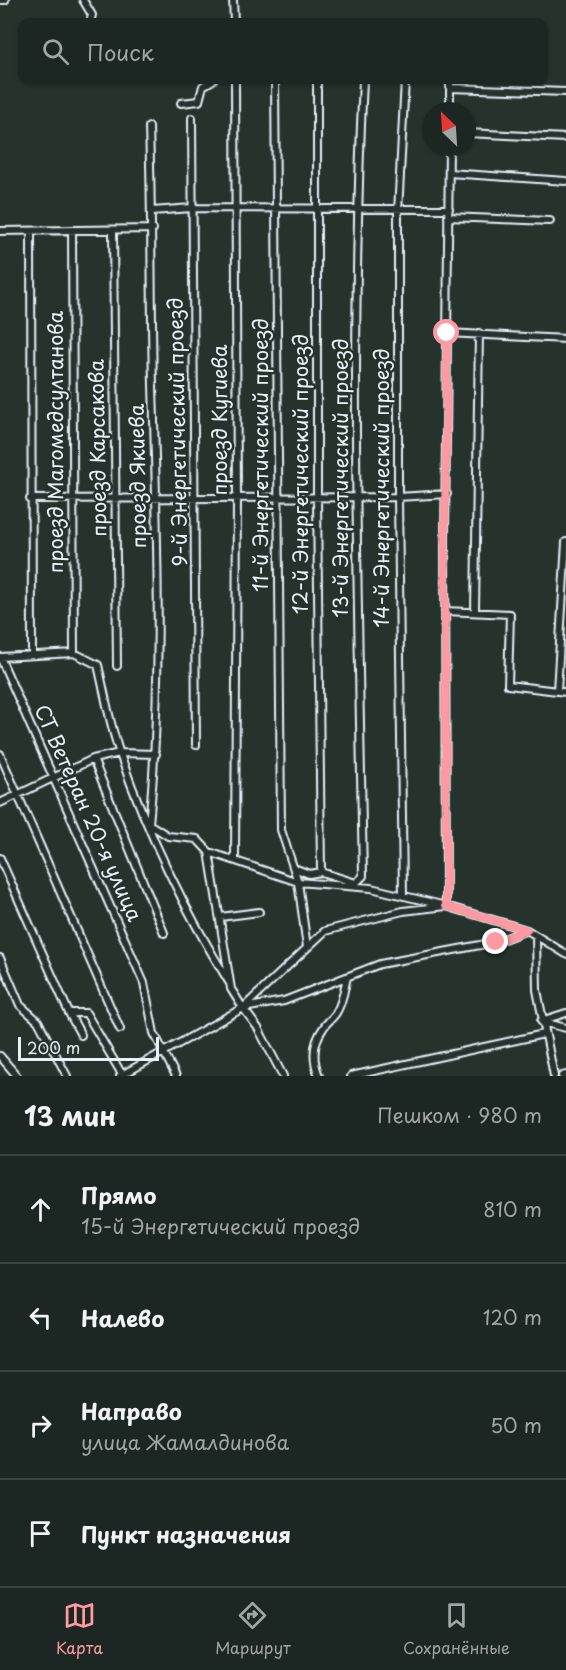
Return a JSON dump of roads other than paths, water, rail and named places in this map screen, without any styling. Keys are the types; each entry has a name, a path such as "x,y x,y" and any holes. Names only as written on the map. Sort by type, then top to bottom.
{"street":[{"path":"0,0 5,0"},
{"path":"83,0 92,15 91,18"},
{"path":"233,0 234,18"},
{"path":"181,103 199,101 203,86 206,84"},
{"name":"проезд Кугиева","path":"235,84 236,860"},
{"name":"11-й Энергетический проезд","path":"275,84 281,830 298,882 308,947"},
{"name":"12-й Энергетический проезд","path":"317,84 317,496 321,870"},
{"name":"13-й Энергетический проезд","path":"356,883 363,876 357,496 357,210 363,84"},
{"name":"14-й Энергетический проезд","path":"403,896 398,497 398,209 405,84"},
{"path":"448,84 450,102"},
{"path":"450,88 566,92"},
{"name":"9-й Энергетический проезд","path":"192,118 196,745"},
{"name":"проезд Якиева","path":"148,127 153,229 151,308 156,497 156,754 149,824"},
{"path":"476,133 566,138"},
{"path":"446,906 445,611 449,156"},
{"path":"449,173 566,181"},
{"path":"152,211 192,208 449,209"},
{"path":"448,217 550,221"},
{"path":"0,231 153,229"},
{"name":"проезд Магомедсултанова","path":"72,230 74,653"},
{"name":"проезд Карсакова","path":"113,230 117,666"},
{"path":"31,231 32,654"},
{"path":"447,333 566,339"},
{"path":"475,612 479,333"},
{"path":"30,500 156,497 237,499 317,496 398,497 447,494"},
{"path":"557,691 566,542"},
{"path":"445,611 510,614 508,685 566,692"},
{"path":"0,657 74,653 99,665 120,753 193,924 243,1008 258,1028 283,1076"},
{"name":"СТ Ветеран 20-я улица","path":"0,657 55,777 144,983 154,1034 176,1076"},
{"path":"0,803 93,759 120,753 156,754"},
{"path":"0,754 120,1029"},
{"path":"93,759 164,933"},
{"path":"149,824 168,836 197,839 209,852 298,882 371,888"},
{"path":"209,852 230,984"},
{"path":"0,858 81,1035"},
{"path":"294,868 309,874 321,870 371,888 446,906 527,930 566,954"},
{"path":"69,1013 86,1013 122,1076 243,1008 325,931 348,923 403,911 446,906"},
{"path":"220,917 259,912"},
{"path":"243,1008 284,1001 380,964 496,942 527,930"},
{"path":"536,936 537,990 541,1022 554,1076"},
{"path":"0,958 20,1005 38,1021 67,1076"},
{"path":"319,1076 314,1063 315,1044 341,1003 347,977"},
{"path":"541,1022 566,1013"},
{"path":"541,1022 566,1028"},
{"path":"351,1076 544,1034"},
{"path":"0,1056 17,1076"}]}
